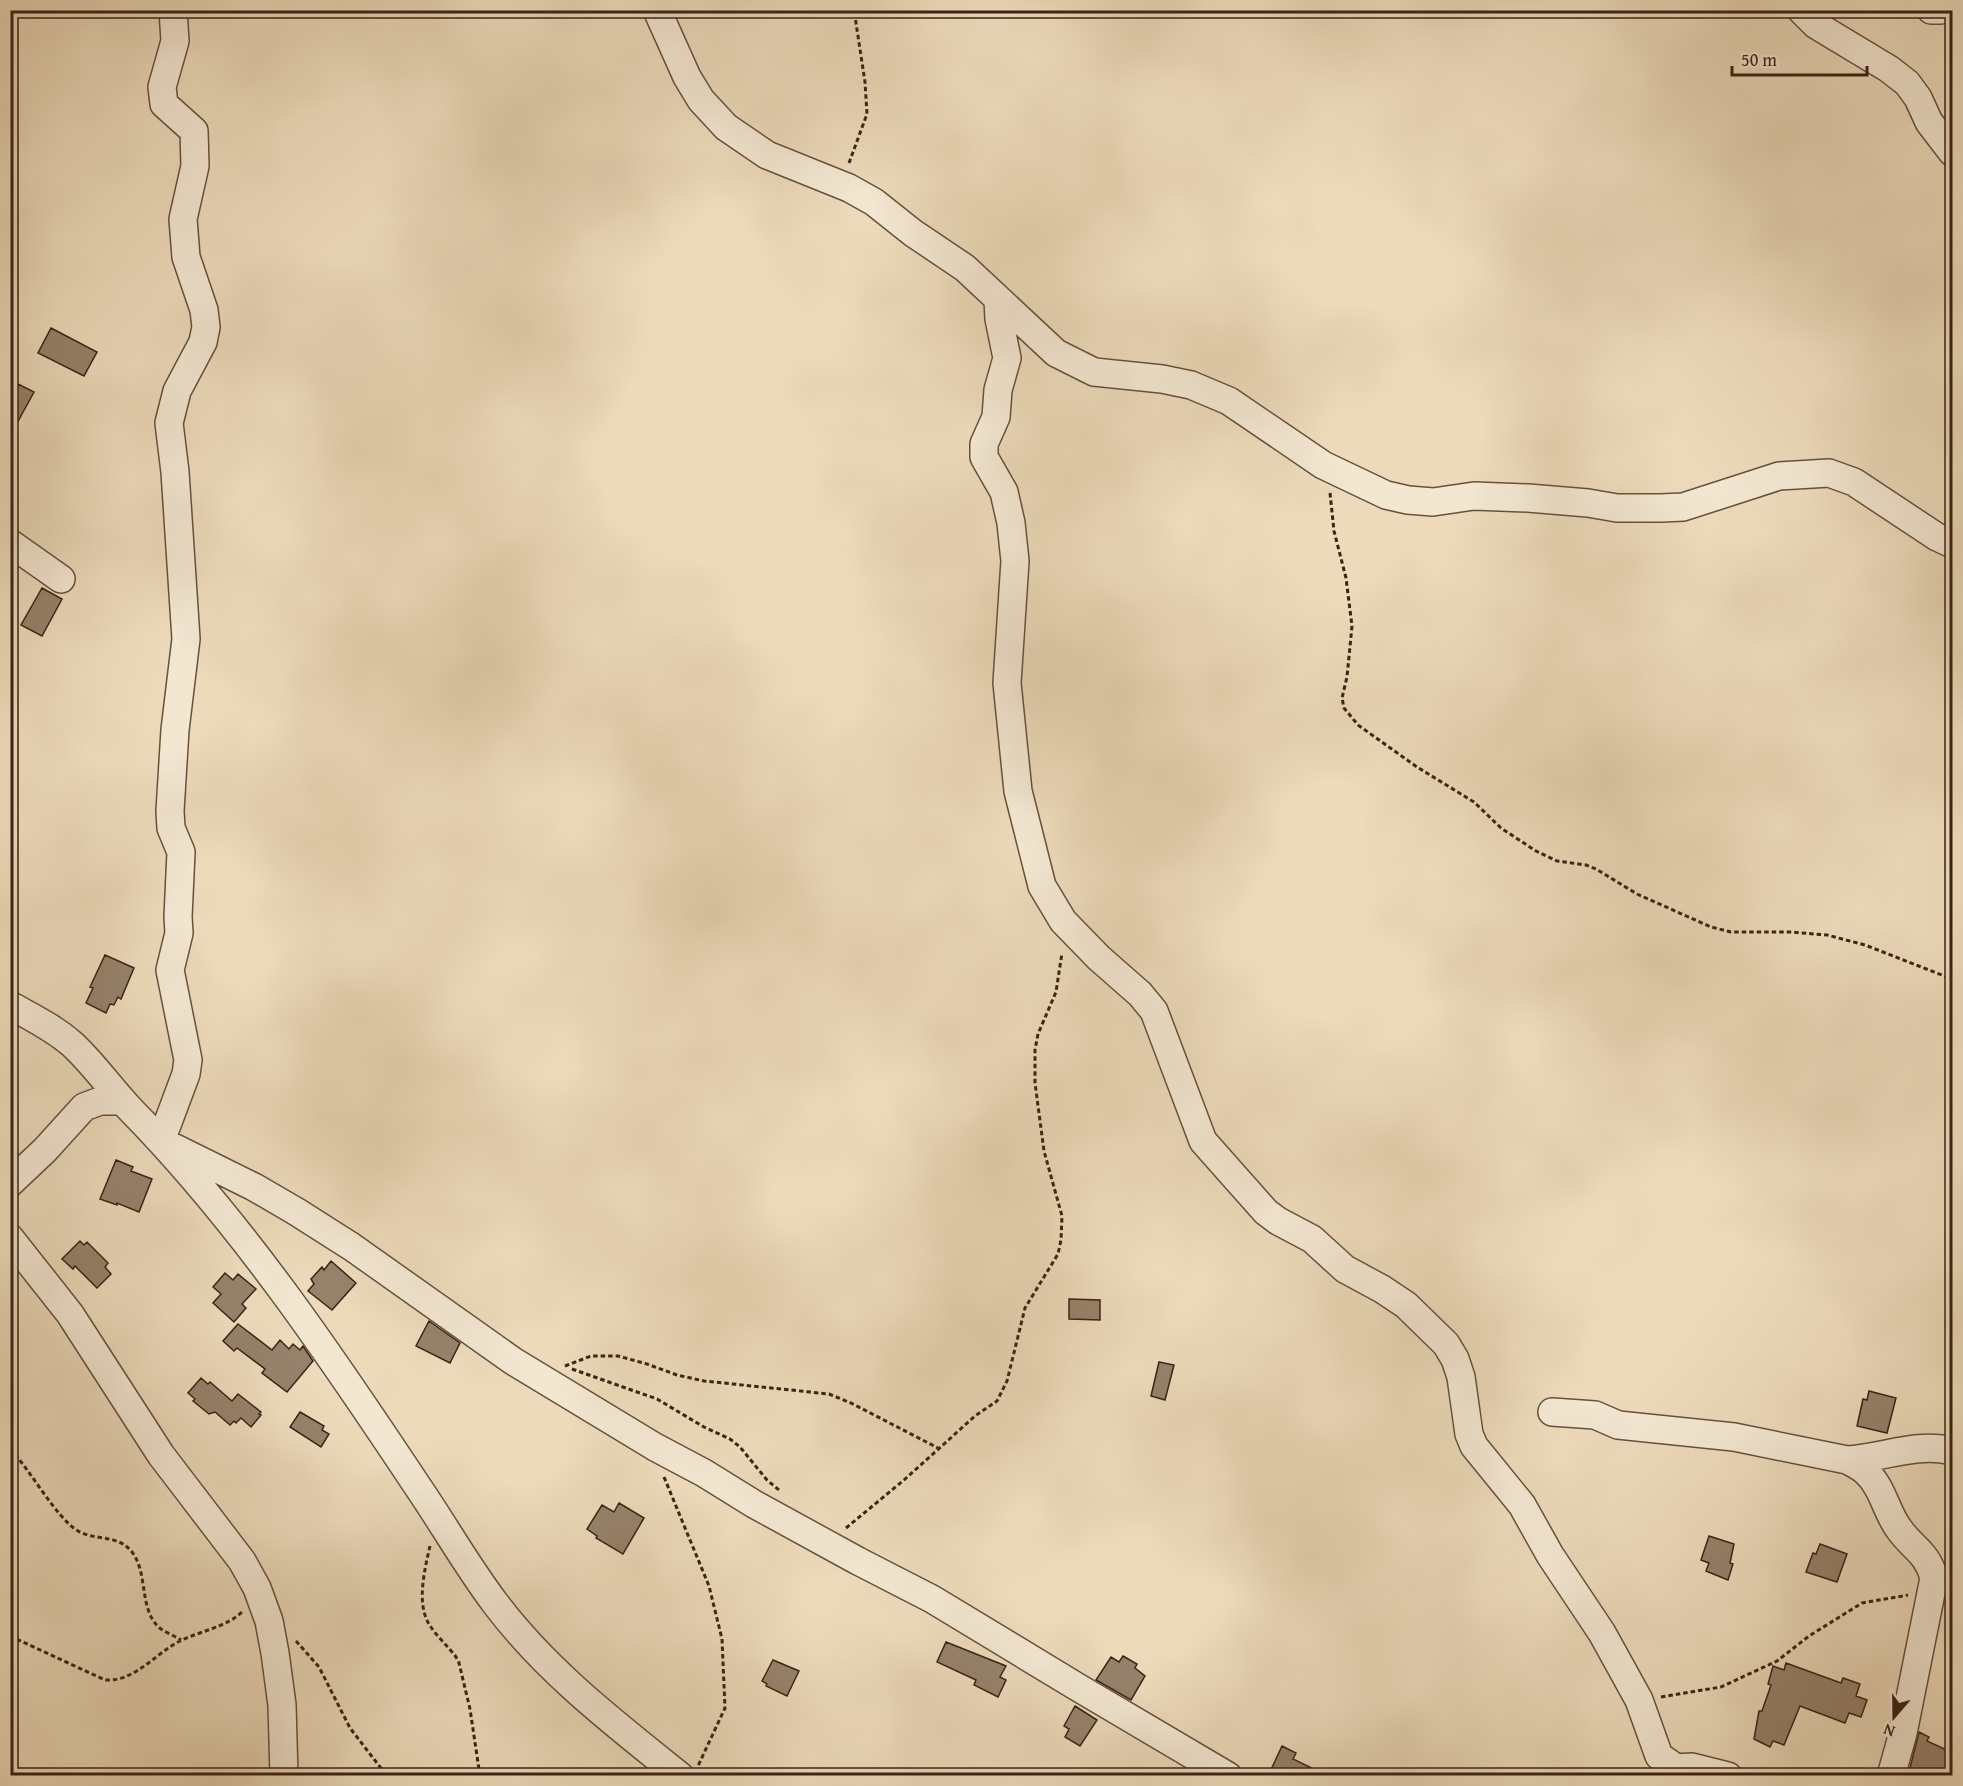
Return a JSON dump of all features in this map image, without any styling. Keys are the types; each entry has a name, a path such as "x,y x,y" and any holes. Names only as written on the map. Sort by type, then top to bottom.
{"street":[{"path":"161,1141 186,1074 188,1060 170,974 179,933 181,852 171,828 170,811 174,730 186,639 175,472 169,423 177,391 203,342 206,327 204,310 186,257 183,219 195,165 194,131 166,108 163,97 162,87 175,41 173,10"},
{"path":"657,10 687,77 700,100 726,127 767,155 849,188 874,202 912,233 965,268 1056,353 1094,372 1162,379 1200,389 1229,401 1327,466 1386,495 1407,500 1433,502 1474,496 1588,503 1617,508 1683,507 1779,476 1829,473 1854,482 1937,537 1953,544"},
{"path":"1801,10 1816,25 1889,69 1907,83 1929,122 1953,152"},
{"path":"1931,10 1941,10"},
{"path":"998,300 999,319 1007,358 998,390 996,417 984,444 984,457 1004,492 1011,523 1015,561 1007,682 1018,791 1042,886 1063,921 1086,946 1140,993 1154,1011 1203,1141 1266,1212 1312,1239 1345,1269 1406,1305 1446,1344 1455,1359 1461,1377 1469,1434 1474,1446 1522,1505 1550,1555 1602,1633 1639,1700 1672,1769 1692,1767 1728,1776"},
{"path":"10,543 61,579"},
{"path":"10,1005 48,1026 70,1042 161,1141 291,1302 494,1602 531,1647 564,1680 680,1776"},
{"path":"10,1183 38,1158 84,1107 100,1101 123,1101"},
{"path":"161,1141 254,1187 297,1212 352,1247 534,1374 655,1447 704,1473 754,1504 932,1599 1228,1776"},
{"path":"10,1238 70,1314 161,1455 242,1561 257,1588 269,1621 275,1653 282,1705 284,1776"},
{"path":"1552,1412 1595,1415 1618,1425 1734,1437 1847,1460 1920,1448 1953,1451"},
{"path":"1847,1460 1866,1472 1874,1481 1893,1521 1900,1532 1925,1557 1934,1578 1903,1733 1892,1776"}],"path":[{"path":"850,167 849,161 867,114 854,10"},
{"path":"1327,466 1334,531 1346,578 1352,626 1347,677 1342,698 1344,708 1358,725 1417,768 1474,802 1501,828 1536,851 1557,861 1586,865 1596,869 1637,894 1711,927 1731,932 1790,932 1827,935 1865,945 1953,979"},
{"path":"827,1544 996,1401 1007,1381 1025,1308 1058,1254 1062,1216 1044,1151 1035,1083 1035,1050 1038,1034 1056,992 1063,958 1061,934 1063,921"},
{"path":"534,1374 565,1366 586,1357 618,1356 704,1381 830,1394 938,1448"},
{"path":"565,1366 657,1399 704,1427 729,1438 740,1447 767,1480 786,1495"},
{"path":"10,1449 71,1527 89,1535 120,1542 132,1552 139,1567 145,1597 154,1622 161,1629 182,1640"},
{"path":"661,1472 709,1586 722,1639 725,1708 693,1776"},
{"path":"434,1512 423,1589 423,1606 429,1625 459,1663 470,1708 480,1776"},
{"path":"10,1636 105,1680 115,1680 128,1676 182,1640 228,1622 239,1615 257,1588"},
{"path":"1639,1700 1721,1687 1777,1661 1817,1631 1862,1603 1930,1592"},
{"path":"291,1635 319,1667 350,1728 387,1776"}],"building":[{"path":"51,328 97,352 84,376 38,353"},
{"path":"18,384 34,392 10,436 10,398"},
{"path":"42,588 62,599 42,636 21,625"},
{"path":"105,955 134,968 121,999 118,997 114,1005 110,1004 106,1013 86,1003 93,988 90,987"},
{"path":"116,1160 133,1167 131,1171 152,1179 139,1212 100,1199"},
{"path":"80,1241 84,1245 87,1242 108,1263 105,1267 111,1274 97,1288 75,1266 73,1269 62,1259"},
{"path":"331,1261 356,1283 332,1310 308,1291 314,1284 311,1279 322,1267 324,1270"},
{"path":"225,1273 233,1280 238,1274 256,1289 242,1304 246,1308 234,1322 213,1303 221,1294 213,1287"},
{"path":"1069,1299 1100,1300 1100,1320 1069,1319"},
{"path":"429,1321 460,1343 450,1363 416,1346"},
{"path":"238,1324 272,1350 280,1340 289,1349 293,1344 300,1350 303,1346 313,1361 287,1392 262,1373 265,1369 237,1348 234,1351 223,1341"},
{"path":"1159,1362 1174,1365 1165,1400 1151,1396"},
{"path":"201,1378 208,1384 210,1382 232,1401 238,1394 261,1412 259,1414 261,1415 251,1427 241,1418 230,1425 215,1412 209,1414 193,1401 195,1399 188,1393"},
{"path":"1869,1391 1896,1398 1887,1433 1857,1426 1863,1399 1867,1400"},
{"path":"300,1412 324,1426 322,1430 329,1434 321,1447 290,1427"},
{"path":"619,1503 644,1518 623,1554 596,1538 597,1536 587,1529 602,1505 614,1512"},
{"path":"1709,1536 1734,1544 1730,1563 1733,1564 1728,1580 1706,1571 1709,1563 1701,1560"},
{"path":"1820,1544 1847,1554 1837,1582 1806,1572 1813,1553 1816,1554"},
{"path":"946,1642 1006,1666 1000,1677 1006,1680 998,1697 974,1685 976,1680 937,1662"},
{"path":"1123,1656 1137,1664 1135,1668 1145,1676 1131,1700 1096,1680 1111,1657 1119,1662"},
{"path":"773,1660 799,1671 787,1696 766,1686 767,1684 762,1681"},
{"path":"1786,1663 1841,1683 1843,1678 1860,1684 1856,1696 1867,1700 1861,1717 1849,1713 1845,1723 1800,1706 1784,1745 1773,1741 1770,1747 1754,1739 1759,1711 1762,1711 1771,1685 1768,1684 1773,1666 1784,1670"},
{"path":"1075,1706 1097,1720 1080,1746 1065,1737 1069,1729 1064,1726"},
{"path":"1919,1732 1929,1737 1927,1741 1953,1753 1953,1776 1926,1776 1910,1768"},
{"path":"1282,1746 1296,1753 1293,1759 1328,1776 1268,1776"}]}
